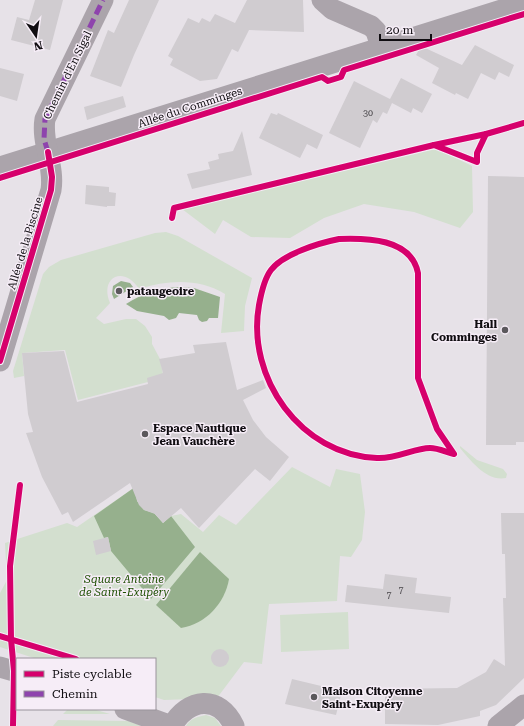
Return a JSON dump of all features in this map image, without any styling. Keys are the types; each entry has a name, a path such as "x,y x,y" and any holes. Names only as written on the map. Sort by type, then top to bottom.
{"street":[{"name":"Chemin d'En Sigal","path":"49,158 44,139 45,119 103,0"},
{"path":"322,0 332,9 371,26 376,32 381,47"},
{"name":"Allée du Comminges","path":"0,168 49,158 381,47 524,2"},
{"name":"Allée de la Piscine","path":"0,361 51,190 52,177 49,158"},
{"path":"0,667 16,672"},
{"path":"128,710 172,726 179,714 190,706 203,703 214,705 223,710 230,718 234,726"},
{"path":"498,726 524,705"}],"green space":[{"path":"432,150 439,150 472,166 473,212 460,228 414,212 364,204 324,218 290,238 251,237 223,220 215,234 182,209"},
{"path":"166,232 178,236 252,278 245,306 244,331 221,333 225,294 215,289 194,283 172,282 139,289 127,277 115,277 110,281 108,286 107,294 110,303 96,318 104,324 126,319 136,319 145,326 152,337 152,344 160,359 163,374 150,378 148,382 78,400 65,350 22,353 24,376 14,378 13,371 43,274 49,267 61,260 155,233"},
{"path":"460,446 477,460 503,469 507,474 506,478 492,477 486,474 469,459"},
{"name":"Square Antoine de Saint-Exupéry","path":"292,467 330,487 336,469 360,474 365,512 362,540 351,557 340,556 337,601 269,604 262,664 244,662 217,698 164,700 156,697 156,658 34,658 0,647 0,593 7,580 5,543 67,523 77,527 135,487 135,496 139,505 145,510 154,513 163,523 171,516 181,514 203,532 219,515 236,525"},
{"path":"348,612 349,649 281,652 280,615"},
{"path":"67,710 96,710 110,714 63,714"},
{"path":"206,715 215,718 221,726 186,726 197,717"},
{"path":"58,720 128,721 142,726 53,726"}],"shaded area":[{"name":"pataugeoire","path":"121,281 130,283 133,287 114,299 112,294 113,286"},
{"path":"178,287 194,288 220,297 218,318 209,318 207,321 202,322 199,320 197,315 179,313 176,318 169,320 164,316 137,311 126,304 151,292"},
{"path":"135,487 137,501 144,510 154,513 163,523 171,516 195,547 151,599 111,551 108,537 104,538 94,516"},
{"path":"200,552 229,579 227,588 219,604 213,611 198,622 181,628 156,605"}],"building":[{"path":"35,0 63,0 50,50 11,40 17,17 29,20"},
{"path":"129,0 159,0 121,87 90,76 108,30 114,33"},
{"path":"247,0 303,0 304,32 249,30 238,52 232,49 217,79 200,81 170,65 173,59 168,56 188,18 199,23 202,18 210,22 215,14 235,23"},
{"path":"475,45 514,65 509,77 499,72 495,80 481,73 468,99 456,93 455,95 432,83 439,68 416,55 420,48 423,47 462,65"},
{"path":"0,68 24,74 17,101 0,96"},
{"path":"401,78 432,94 422,113 413,108 411,113 392,103 387,114 383,112 377,123 373,120 360,148 329,133 354,81 390,99"},
{"path":"123,96 126,107 87,120 84,107"},
{"path":"271,113 277,115 278,113 323,135 317,149 307,144 300,158 259,138"},
{"path":"242,131 252,175 192,189 187,174 210,169 208,162 219,159 218,154 233,151"},
{"name":"Hall Comminges","path":"488,176 524,177 524,442 516,442 516,445 486,445"},
{"path":"86,185 109,187 109,192 116,193 115,206 107,207 85,204"},
{"name":"Espace Nautique Jean Vauchère","path":"226,342 237,390 263,380 266,388 243,400 253,420 266,437 289,457 270,481 255,469 199,528 181,508 163,523 155,514 144,510 139,505 130,483 73,522 68,512 62,515 42,477 26,433 33,432 28,414 22,353 64,351 77,402 148,384 147,378 163,373 159,359 195,353 193,345"},
{"path":"501,513 524,513 524,678 496,705 480,711 480,716 438,725 385,724 385,689 457,688 486,672 494,659 505,666 503,598 506,598 505,554 502,554"},
{"path":"108,537 111,551 96,555 93,541"},
{"path":"385,574 417,578 415,593 451,597 449,613 345,602 347,585 383,589"},
{"path":"220,649 226,652 229,658 226,664 220,667 214,664 211,658 214,652"},
{"path":"292,679 342,691 336,715 285,704"}],"marked path":[{"path":"48,152 44,139 45,119 103,0"}],"cycle path":[{"path":"0,178 322,77 328,81 341,77 344,70 524,14"},
{"path":"172,218 174,208 434,145 477,162 477,153 486,134 524,123"},
{"path":"434,145 486,134"},
{"path":"0,361 51,190 52,177 48,152"},
{"path":"339,239 362,239 386,242 406,253 414,261 418,273 418,378 437,429 454,454 439,449 430,448 424,448 384,458 350,454 325,443 303,428 285,408 271,385 261,359 257,332 259,305 266,278 277,264 293,254 312,246 339,239"},
{"path":"13,726 14,671 11,639 10,566 20,485"},
{"path":"0,636 73,658"}],"place":[{"name":"pataugeoire","path":"119,291"},
{"name":"Hall Comminges","path":"505,330"},
{"name":"Espace Nautique Jean Vauchère","path":"145,434"},
{"name":"Maison Citoyenne Saint-Exupéry","path":"314,697"}]}
